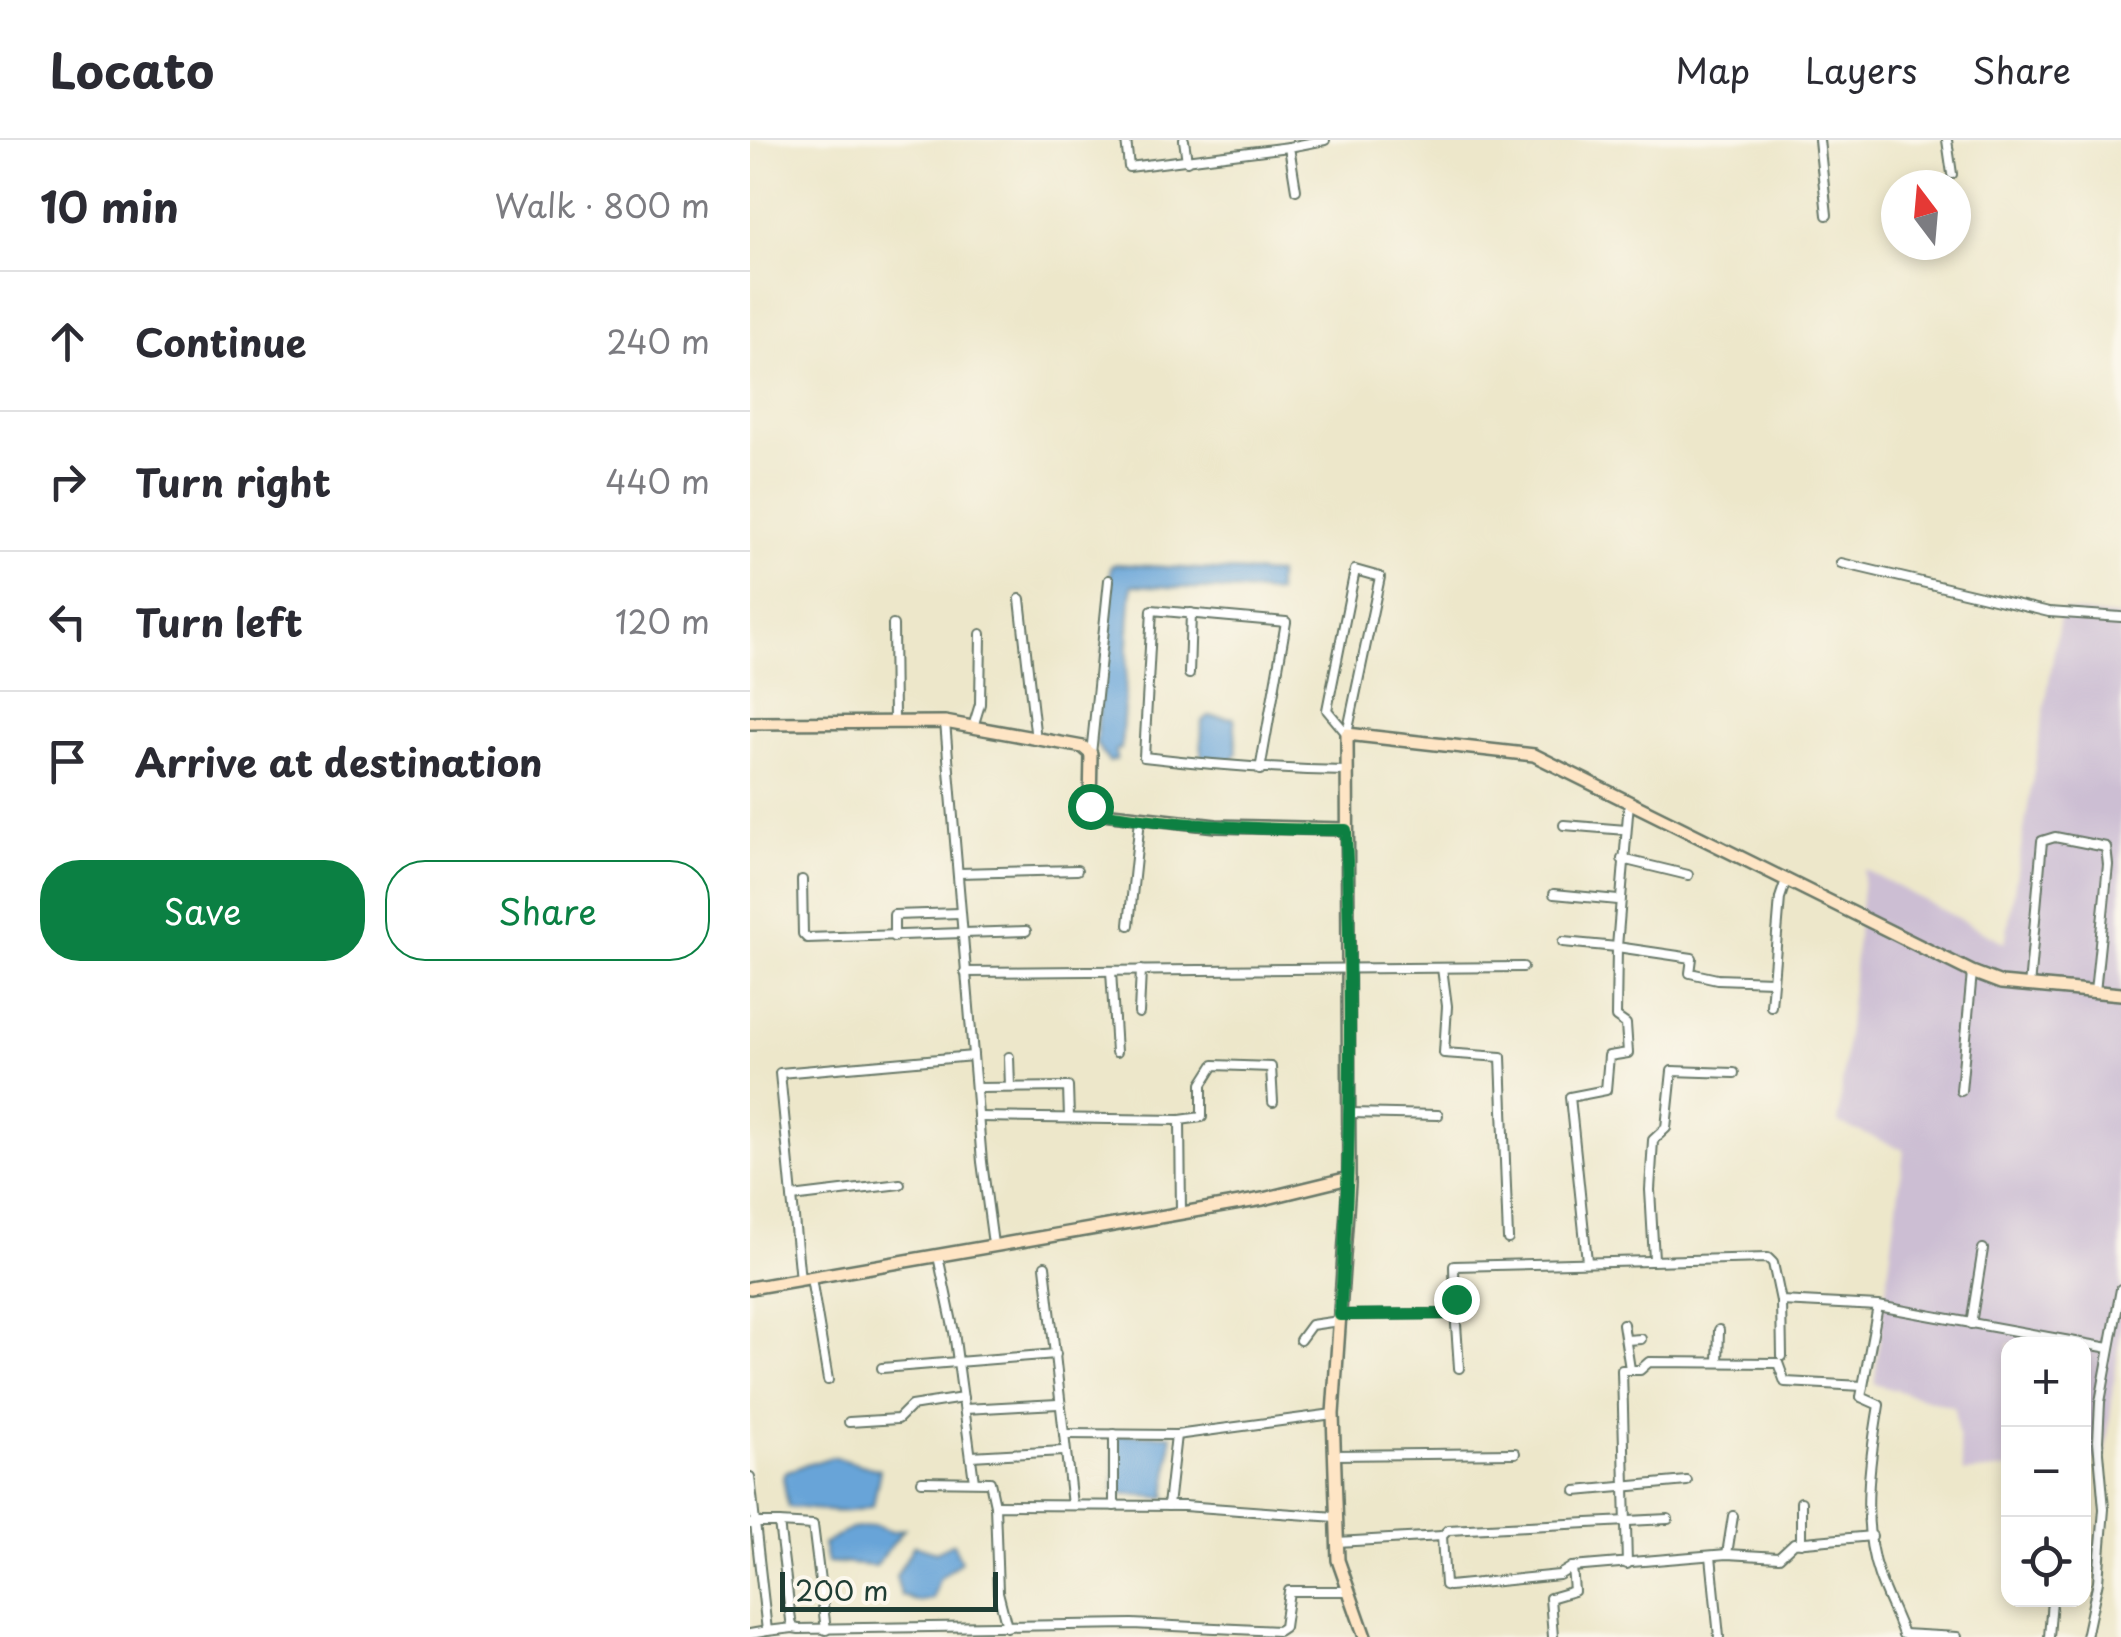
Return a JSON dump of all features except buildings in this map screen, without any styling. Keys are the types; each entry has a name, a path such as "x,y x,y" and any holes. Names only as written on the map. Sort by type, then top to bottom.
{"street":[{"path":"1126,140 1129,167 1325,140"},
{"path":"1184,140 1187,161"},
{"path":"1819,140 1826,214"},
{"path":"1947,140 1951,170"},
{"path":"1289,147 1296,190"},
{"path":"1840,563 2050,612 2121,617"},
{"path":"1365,1637 1338,1560 1333,1414 1349,1178 1347,734 1380,577 1355,570 1327,710 1347,734 1534,755 1972,972 2002,983 2121,994"},
{"path":"1109,580 1091,754 1090,806 1094,812 1346,830"},
{"path":"1020,598 1036,740"},
{"path":"1260,770 1286,622 1152,610 1144,757 1260,770 1346,772"},
{"path":"1189,674 1191,613"},
{"path":"893,624 894,720"},
{"path":"973,727 980,704 981,634"},
{"path":"750,722 946,722 1083,747 1091,754"},
{"path":"946,722 978,1117 993,1244"},
{"path":"1588,1261 1570,1097 1606,1090 1609,1056 1628,1053 1626,1024 1616,1017 1618,900 1629,802"},
{"path":"1129,925 1140,818"},
{"path":"1564,825 1626,830"},
{"path":"2030,987 2042,841 2054,837 2106,847 2108,865 2095,992"},
{"path":"1622,860 1688,876"},
{"path":"958,873 1077,870"},
{"path":"802,880 804,937 1026,931"},
{"path":"1771,1006 1780,898 1786,880"},
{"path":"1554,894 1618,900"},
{"path":"894,937 894,916 960,913"},
{"path":"1563,942 1692,958 1690,973 1717,980 1772,981"},
{"path":"965,972 1523,967"},
{"path":"1442,968 1447,1006 1444,1053 1501,1057 1508,1239"},
{"path":"1139,1013 1141,970"},
{"path":"1111,971 1116,1052"},
{"path":"1961,1092 1972,972"},
{"path":"828,1380 792,1197 780,1073 973,1056"},
{"path":"1008,1057 1010,1087"},
{"path":"978,1117 1180,1120 1202,1116 1202,1084 1214,1065 1271,1068 1273,1102"},
{"path":"1654,1260 1650,1190 1653,1140 1666,1128 1672,1071 1734,1073"},
{"path":"976,1088 1068,1087 1069,1118"},
{"path":"1350,1113 1438,1115"},
{"path":"1180,1120 1180,1212"},
{"path":"750,1288 1263,1200 1349,1178"},
{"path":"792,1197 900,1184"},
{"path":"1971,1324 1983,1248"},
{"path":"938,1256 958,1360 974,1480"},
{"path":"1459,1368 1454,1266 1588,1261 1768,1258 1773,1263 1780,1301 1782,1356"},
{"path":"1045,1266 1072,1506"},
{"path":"2086,1637 2098,1582 2104,1508 2098,1441 2109,1348 2121,1289"},
{"path":"1780,1301 1878,1306 2109,1348"},
{"path":"1878,1306 1861,1397 1879,1405 1869,1486 1878,1573 1902,1636 1957,1637"},
{"path":"1300,1340 1311,1325 1339,1318 1437,1316 1455,1310"},
{"path":"1624,1324 1630,1369"},
{"path":"1718,1362 1719,1330"},
{"path":"1626,1340 1641,1339"},
{"path":"882,1368 1056,1354"},
{"path":"1626,1564 1622,1373 1643,1369 1649,1362 1778,1363 1785,1382 1863,1386"},
{"path":"849,1422 898,1419 911,1406 963,1398"},
{"path":"965,1409 1058,1404"},
{"path":"1064,1434 1176,1435 1333,1414"},
{"path":"1114,1434 1114,1506"},
{"path":"1168,1506 1176,1435"},
{"path":"971,1456 1063,1451"},
{"path":"1334,1454 1514,1453"},
{"path":"750,1478 752,1524 767,1631"},
{"path":"922,1480 990,1482 996,1505 998,1592 1007,1626"},
{"path":"1576,1491 1687,1481"},
{"path":"1801,1543 1802,1502"},
{"path":"996,1505 1168,1506 1336,1517"},
{"path":"1727,1554 1733,1516"},
{"path":"1337,1542 1442,1536 1448,1530 1668,1519"},
{"path":"780,1523 793,1628"},
{"path":"752,1524 813,1525 826,1630"},
{"path":"1442,1536 1445,1584 1449,1586 1559,1575 1572,1567 1727,1554 1778,1557 1801,1543 1872,1536"},
{"path":"1711,1556 1720,1637"},
{"path":"1552,1637 1550,1598 1574,1590 1572,1567"},
{"path":"750,1634 793,1628 1132,1624 1278,1631 1284,1628 1289,1591 1349,1591"},
{"path":"2050,1637 2052,1607"}],"shaded area":[{"path":"2061,610 2121,617 2121,1327 2105,1458 2091,1460 2091,1337 2001,1337 2001,1470 1963,1473 1954,1407 1874,1384 1904,1150 1838,1123 1864,869 2005,943"}],"water":[{"path":"1111,566 1277,574 1277,593 1132,585 1121,749 1116,750 1116,760 1109,762 1096,744"},
{"path":"1209,716 1234,718 1237,753 1229,764 1201,760 1202,721"},
{"path":"1115,1434 1172,1435 1166,1498 1115,1493"},
{"path":"832,1457 880,1470 873,1506 839,1511 788,1507 783,1477 786,1471"},
{"path":"875,1526 892,1532 904,1529 875,1566 827,1562 823,1544 851,1529"},
{"path":"953,1543 961,1561 939,1579 933,1599 918,1602 901,1595 896,1576 914,1545 936,1552"}],"route":[{"path":"1090,806 1094,812 1121,817 1216,826 1346,830 1351,971 1349,1183 1340,1315 1437,1316 1455,1310 1456,1299"}]}
